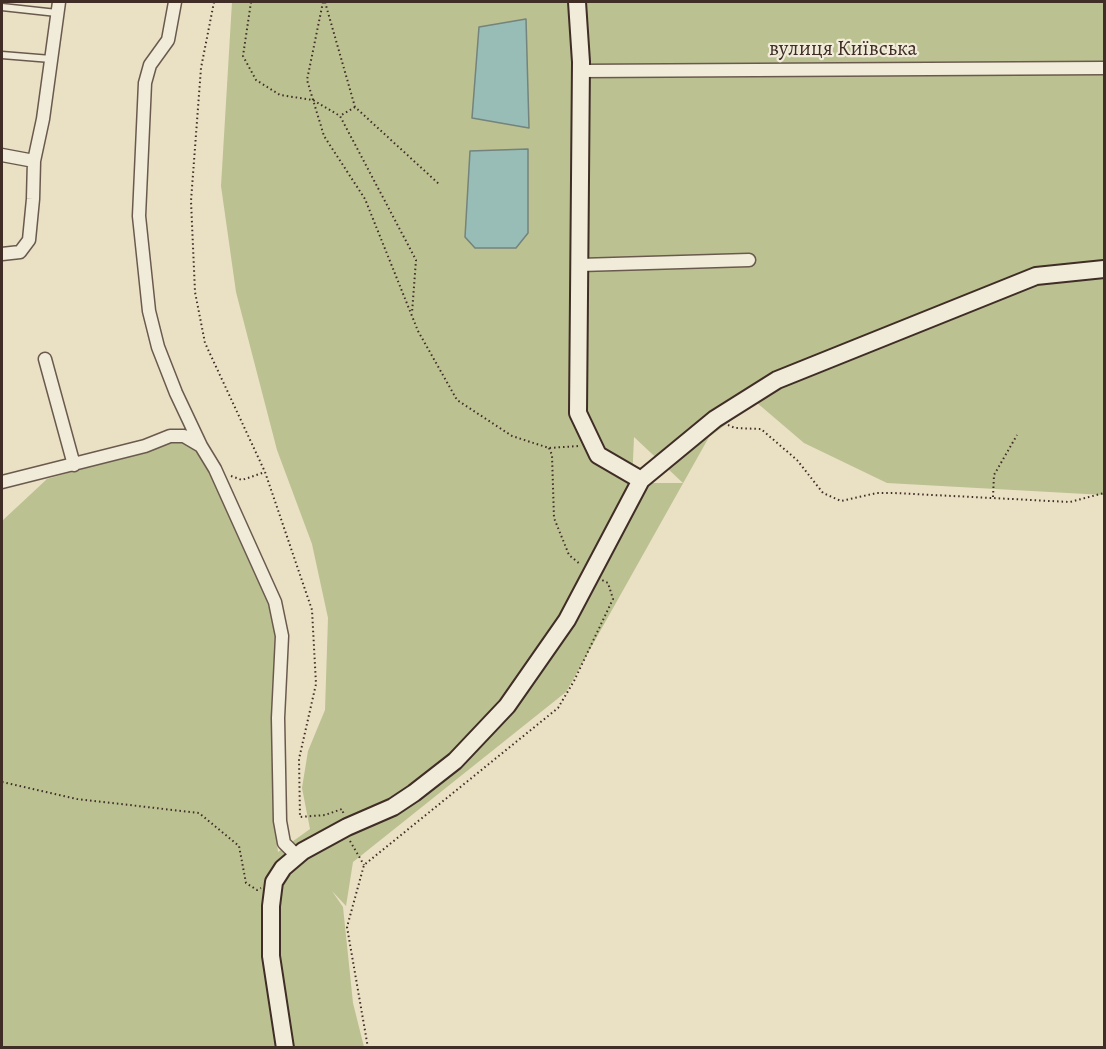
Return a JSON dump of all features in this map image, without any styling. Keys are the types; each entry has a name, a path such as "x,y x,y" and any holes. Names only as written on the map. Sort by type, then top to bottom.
{"street":[{"path":"176,2 168,40 150,65 145,83 139,216 149,311 158,346 173,384 201,446 215,469 275,602 282,636 278,718 280,821 284,843 296,855"},
{"path":"577,2 581,71 578,413 598,455 641,480"},
{"path":"2,254 20,252 29,240 34,161 43,120 58,7"},
{"name":"вулиця Київська","path":"581,71 1104,68"},
{"path":"2,155 34,161"},
{"path":"580,265 749,260"},
{"path":"285,1047 272,956 271,906 274,882 283,868 296,855 347,827 393,807 414,793 454,761 507,706 567,620 641,480 715,419 777,380 1036,276 1104,269"},
{"path":"45,359 74,465"},
{"path":"2,482 145,446 170,436 184,436 201,446"}],"lane":[{"path":"2,7 58,7"},
{"path":"2,56 51,59"}],"path":[{"path":"214,2 201,68 191,201 195,292 205,343 265,472 312,610 316,684 299,759 300,817 324,815 342,809 351,845 364,865"},
{"path":"251,2 243,56 256,80 280,95 313,100 340,116 416,260 412,316"},
{"path":"324,2 307,80 324,136 365,199 418,331 457,400 512,436 549,448 575,447 593,443"},
{"path":"324,2 355,107 439,184"},
{"path":"340,116 355,107"},
{"path":"715,419 735,428 761,429 797,460 823,493 841,501 877,493 1070,502 1104,494"},
{"path":"993,497 994,475 1017,435"},
{"path":"215,469 242,480 265,472"},
{"path":"2,782 77,799 199,813 239,846 246,883 256,890 274,882"}],"green space":[{"path":"232,2 1104,2 1104,495 887,483 804,443 756,402 709,437 566,692 353,862 346,906 332,891 343,907 353,1003 364,1047 2,1048 2,521 47,479 177,441 197,446 262,587 275,625 273,806 278,852 310,829 302,788 308,751 325,710 328,618 312,544 277,450 236,292 221,186","holes":["634,437 683,483 632,483"]}],"water":[{"path":"526,19 529,128 472,118 479,27"},
{"path":"528,149 528,233 516,248 475,248 465,237 470,151"}]}
